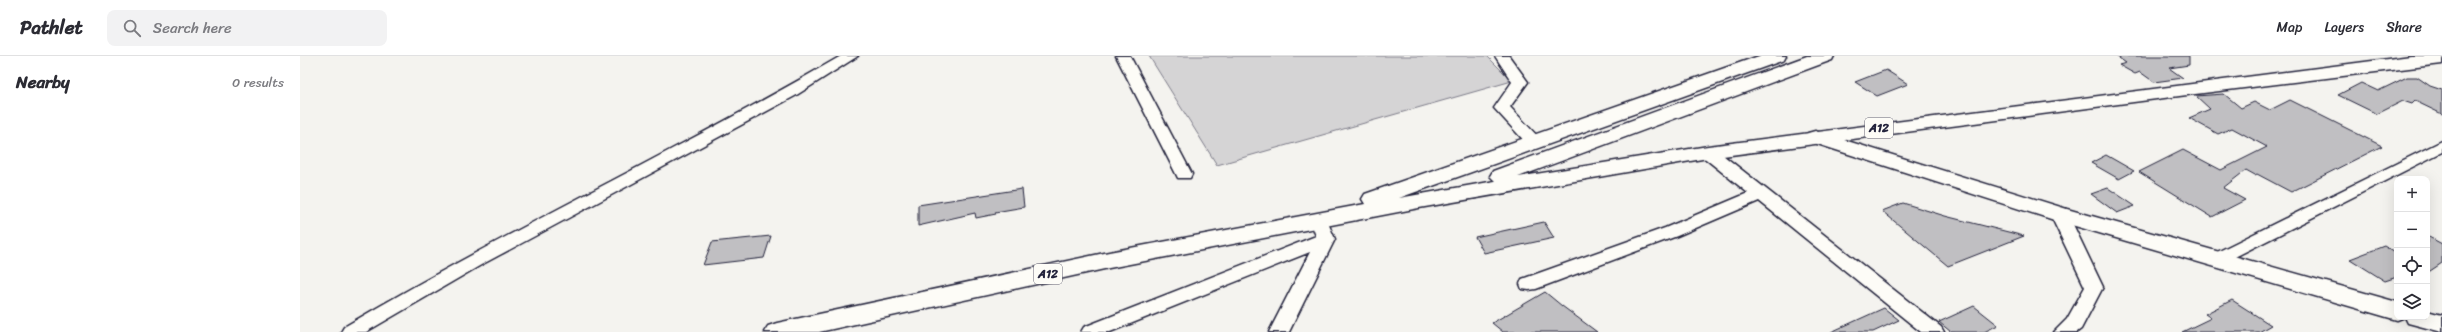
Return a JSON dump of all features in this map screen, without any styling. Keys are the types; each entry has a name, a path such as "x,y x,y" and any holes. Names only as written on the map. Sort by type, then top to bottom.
{"main road":[{"path":"1323,230 1405,188 1777,56"},
{"path":"1419,201 1551,159 1825,56"},
{"name":"A12","path":"777,332 1109,260 1323,230 1419,201 1571,174 1708,152 1815,137 2407,59 2442,58"},
{"path":"1815,137 2059,214 2394,310"},
{"path":"1535,143 1562,171 1571,174"},
{"path":"2428,320 2442,324"}],"street":[{"path":"351,332 402,300 671,158 801,86 851,56"},
{"path":"1123,56 1184,174"},
{"path":"1502,56 1520,82 1502,108 1535,143"},
{"path":"2215,260 2442,146"},
{"path":"1708,152 1762,193 1934,332"},
{"path":"1529,284 1671,232 1762,193"},
{"path":"2059,214 2094,287 2074,329"},
{"path":"1091,332 1323,230"},
{"path":"1279,332 1323,230"}],"shaded area":[{"path":"1149,56 1487,56 1512,81 1217,165"}],"building":[{"path":"2116,56 2189,56 2189,65 2169,68 2183,78 2154,82 2140,72 2135,74 2119,65 2126,63"},
{"path":"1886,70 1908,84 1877,96 1855,82"},
{"path":"2407,77 2417,77 2430,86 2442,90 2442,114 2415,101 2412,104 2403,101 2377,114 2338,95 2361,83 2378,91"},
{"path":"2224,94 2241,108 2254,102 2270,110 2290,100 2382,146 2291,192 2257,174 2255,175 2246,170 2223,188 2245,200 2212,217 2139,172 2183,150 2221,170 2267,147 2232,128 2218,134 2189,118 2210,109 2196,96"},
{"path":"2106,155 2134,171 2119,179 2091,163"},
{"path":"2108,188 2135,206 2117,213 2091,194"},
{"path":"1022,189 1024,207 995,212 996,214 976,218 975,213 918,226 918,205"},
{"path":"1903,203 1945,216 2024,236 1948,266 1882,211"},
{"path":"1544,222 1554,238 1484,253 1475,237"},
{"path":"771,236 764,258 703,265 712,242"},
{"path":"2430,238 2442,244 2442,263 2430,271"},
{"path":"2384,246 2394,252 2394,278 2385,281 2350,259"},
{"path":"1545,292 1597,332 1503,332 1492,323"},
{"path":"2232,300 2271,325 2259,332 2182,332 2211,318 2205,314"},
{"path":"1974,306 1998,325 1984,332 1951,332 1939,322"},
{"path":"1884,308 1899,320 1873,332 1831,332"}]}
